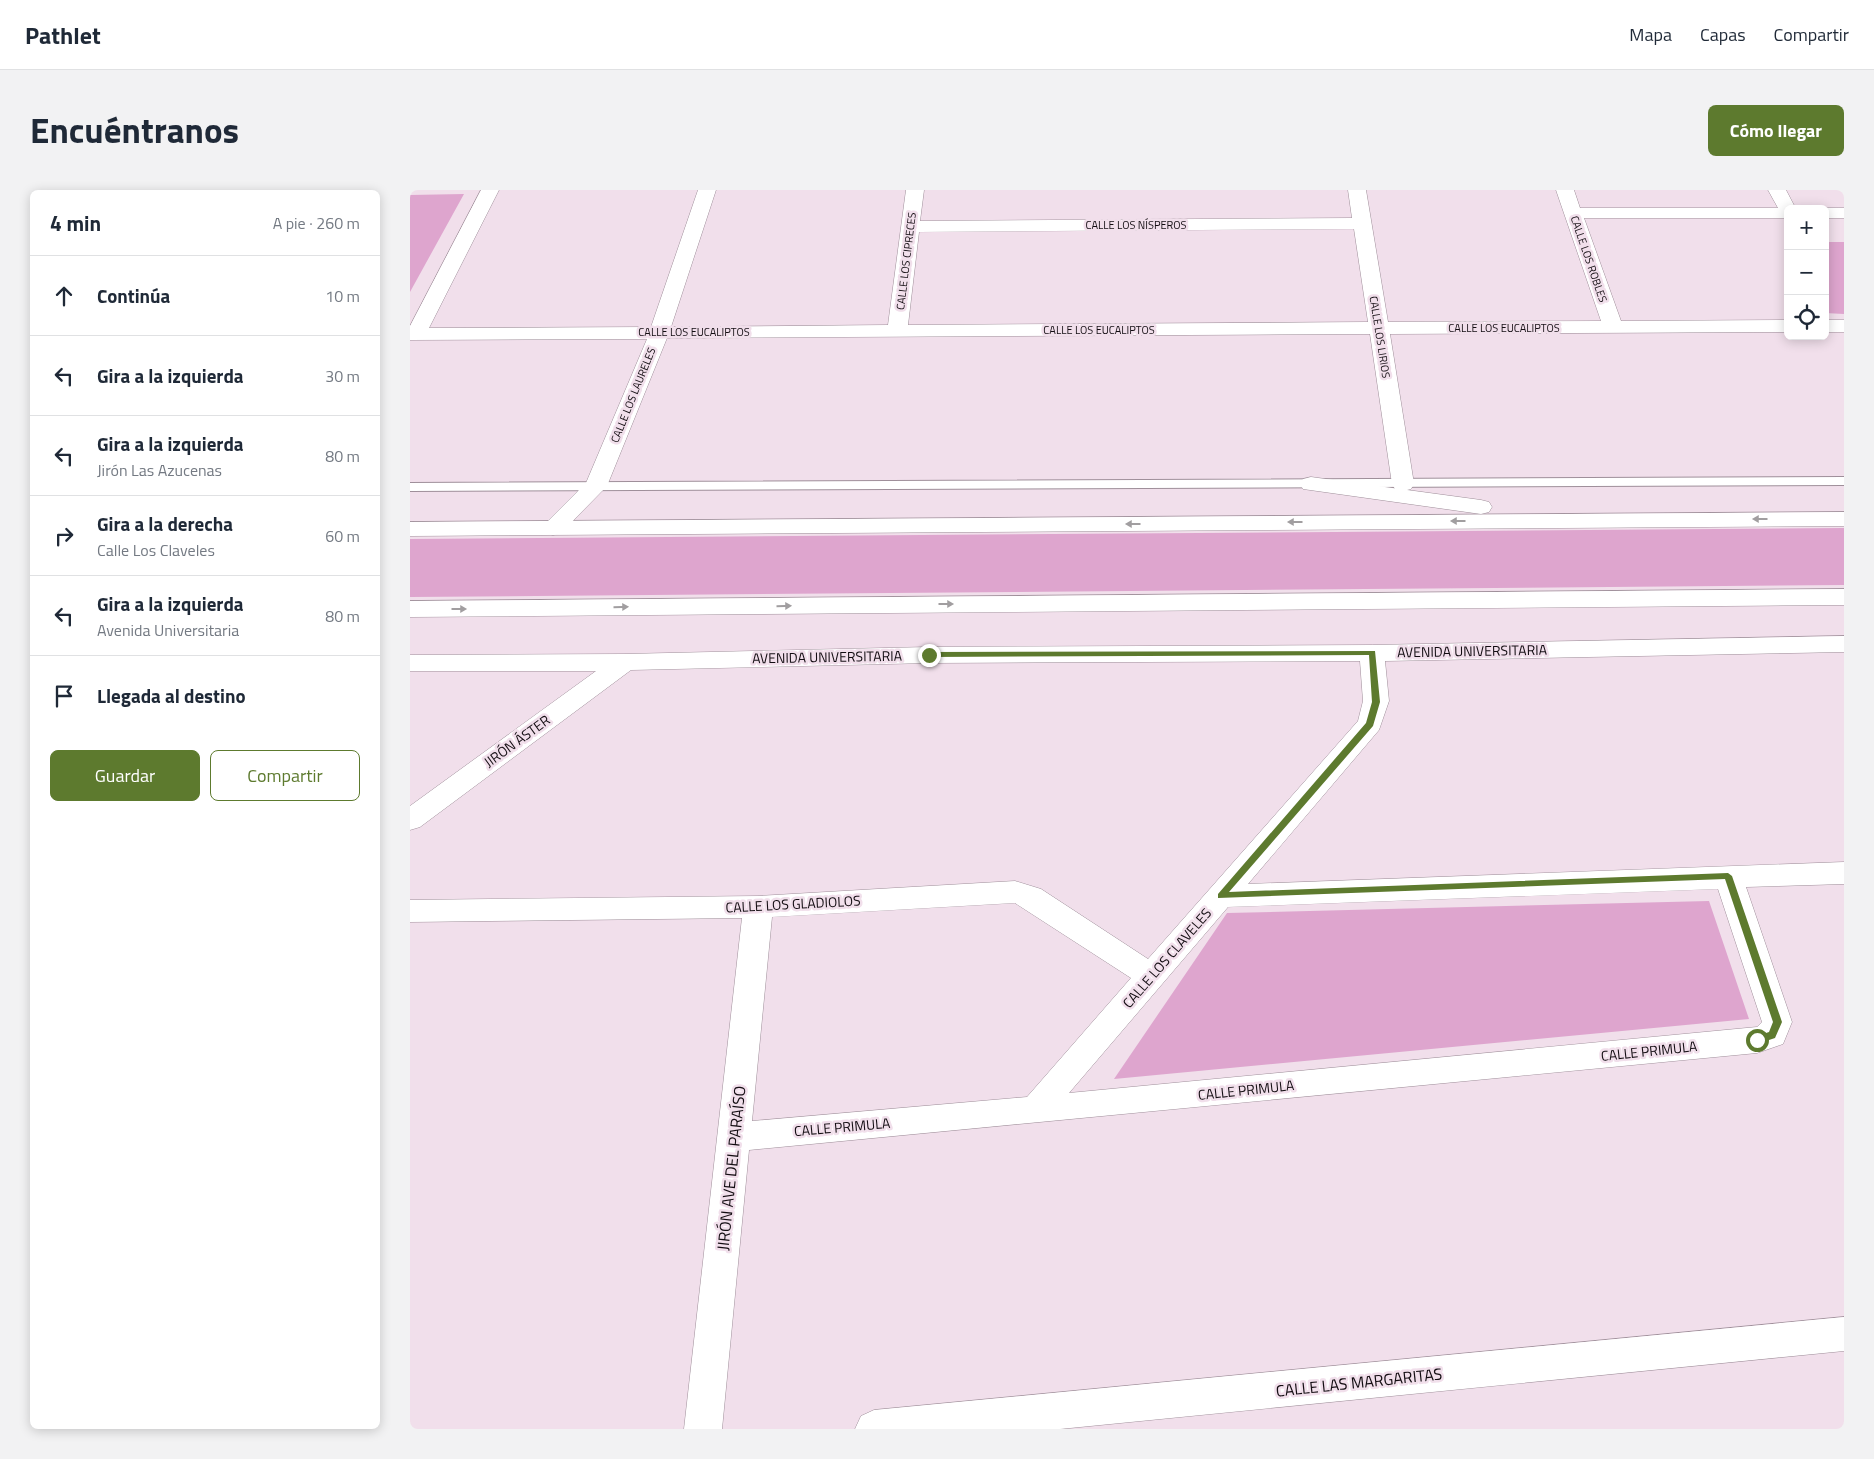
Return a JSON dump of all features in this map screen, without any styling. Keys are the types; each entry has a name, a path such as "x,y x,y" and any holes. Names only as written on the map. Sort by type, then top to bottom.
{"street":[{"path":"413,334 490,190"},
{"name":"CALLE LOS LAURELES","path":"553,528 596,486 659,333 706,190"},
{"name":"CALLE LOS CIPRECES","path":"897,331 915,190"},
{"name":"CALLE LOS LIRIOS","path":"1357,190 1403,484"},
{"name":"CALLE LOS ROBLES","path":"1565,190 1613,327"},
{"path":"1777,190 1784,205"},
{"path":"1573,213 1784,212"},
{"path":"1829,213 1844,213"},
{"name":"CALLE LOS NÍSPEROS","path":"910,227 1362,223"},
{"name":"CALLE LOS EUCALIPTOS","path":"413,334 1784,326"},
{"path":"1829,326 1844,326"},
{"path":"1311,484 1584,520"},
{"path":"1800,519 1826,528 1844,539"},
{"path":"410,529 1844,519"},
{"path":"410,609 1844,596"},
{"name":"AVENIDA UNIVERSITARIA","path":"410,663 625,662 929,655 1372,653 1844,644"},
{"name":"CALLE LOS CLAVELES","path":"1035,1110 1370,724 1376,702 1372,653"},
{"name":"JIRÓN ÁSTER","path":"410,820 625,662"},
{"path":"1221,896 1844,873"},
{"name":"CALLE PRIMULA","path":"734,1137 1035,1110 1757,1040 1772,1035 1777,1022 1728,876"},
{"name":"CALLE LOS GLADIOLOS","path":"410,911 758,907 1015,892 1031,897 1151,976"},
{"name":"JIRÓN AVE DEL PARAÍSO","path":"703,1429 758,907"},
{"name":"CALLE LAS MARGARITAS","path":"874,1429 1844,1334"}],"lane":[{"path":"410,487 1844,481"}],"shaded area":[{"path":"464,194 410,292 410,195"},
{"path":"1829,242 1844,242 1844,314 1829,313"},
{"path":"1844,528 1844,585 410,597 410,539"},
{"path":"1709,901 1749,1019 1114,1079 1227,913"}],"route":[{"path":"929,655 1372,653 1376,702 1370,724 1221,896 1728,876 1777,1022 1772,1035 1757,1040"}]}
